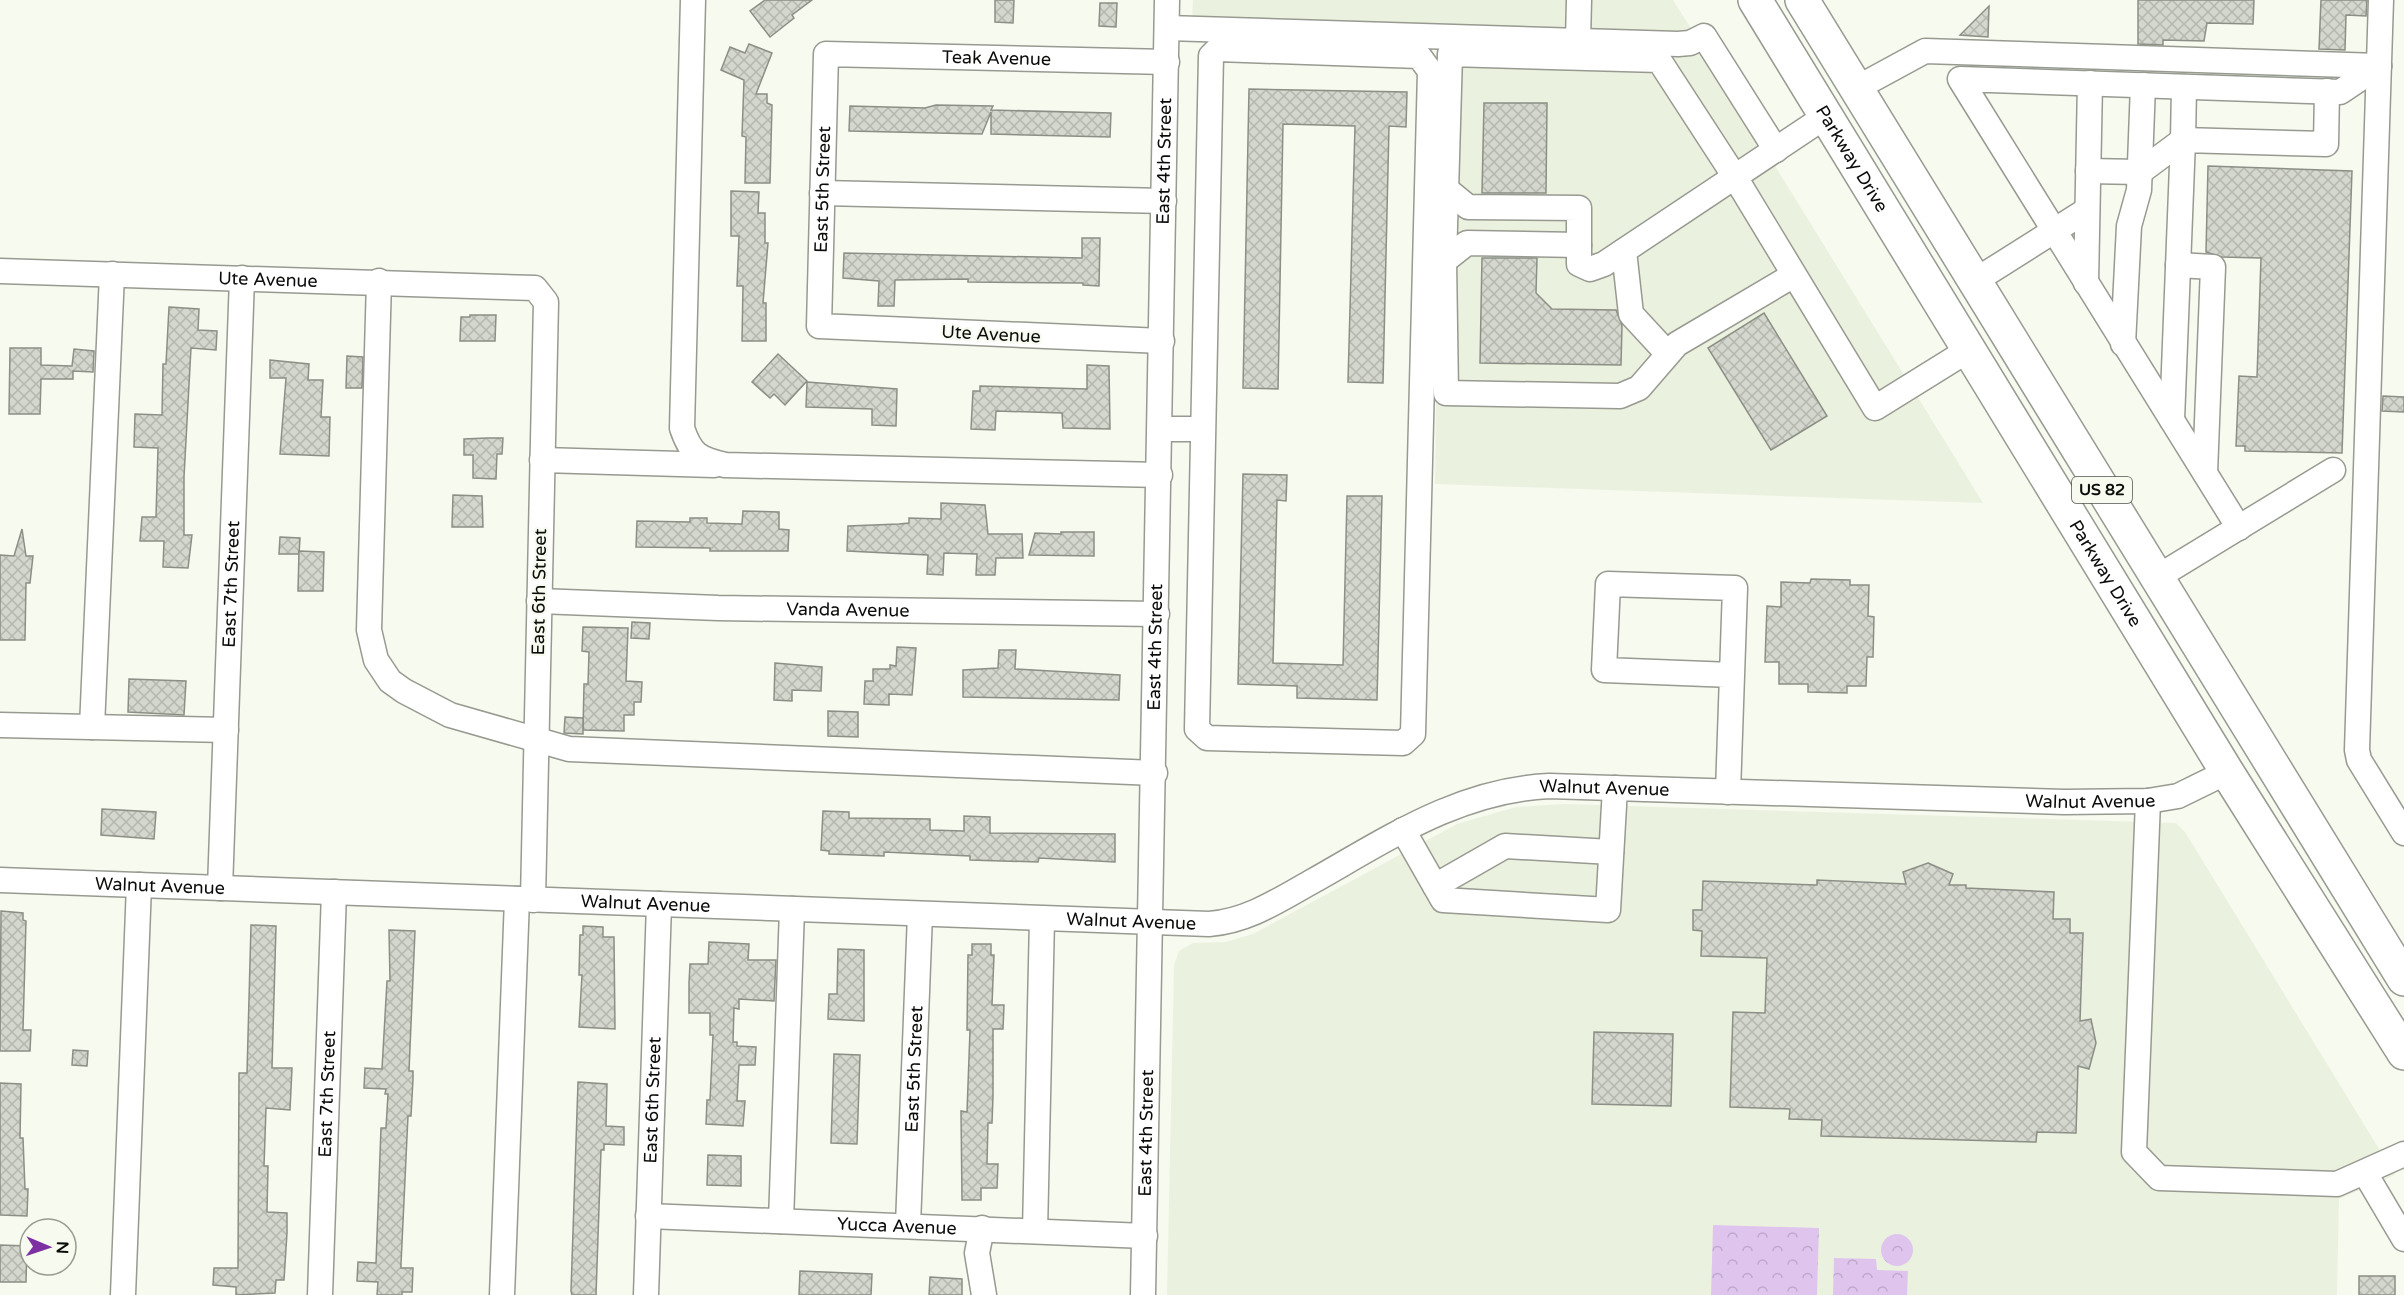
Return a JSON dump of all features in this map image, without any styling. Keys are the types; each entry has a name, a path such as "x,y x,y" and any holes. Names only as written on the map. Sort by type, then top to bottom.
{"highway":[{"name":"Parkway Drive","path":"1755,0 2227,772 2404,1053"},
{"name":"Parkway Drive","path":"1802,0 1973,282 2403,978"},
{"path":"2122,523 2128,552 2156,615 2229,733 2233,760 2227,772 2246,779 2258,789 2357,939 2375,958 2403,978"}],"street":[{"path":"693,0 682,428 688,444 701,459 725,465"},
{"name":"East 4th Street","path":"1143,1295 1155,773 1167,0"},
{"path":"1578,41 1579,0"},
{"path":"2381,0 2357,750 2359,760 2404,833"},
{"path":"1167,28 1678,44 1690,43 1704,36 1776,150"},
{"path":"1218,49 1419,56 1430,71 1413,734 1403,743 1208,738 1197,729 1202,429 1210,56 1218,49"},
{"path":"1855,89 1925,51 2379,66"},
{"name":"Teak Avenue","path":"826,54 1167,62"},
{"name":"East 5th Street","path":"819,326 826,54"},
{"path":"1794,275 1677,344 1639,388 1620,396 1446,393 1444,261 1450,54 1659,60 1735,177 1875,408 1970,350"},
{"path":"2239,528 1960,79 2340,92 2379,66"},
{"path":"2086,283 2090,84"},
{"path":"2123,344 2130,226 2139,190 2143,85"},
{"path":"2172,420 2184,87"},
{"path":"2088,171 2140,172 2183,140 2326,144 2327,92"},
{"path":"1446,189 1468,207 1579,208 1579,264 1590,269 1624,251 1826,116"},
{"path":"822,193 1164,201"},
{"path":"1973,282 2087,210"},
{"path":"1444,261 1467,243 1580,245"},
{"path":"1624,251 1631,314 1667,353"},
{"path":"2178,266 2213,267 2205,473"},
{"name":"Ute Avenue","path":"0,271 536,288"},
{"path":"92,727 112,274"},
{"name":"East 7th Street","path":"220,888 242,278"},
{"path":"379,282 369,630 376,660 390,681 450,715 569,749 1155,773"},
{"name":"East 6th Street","path":"502,1295 536,741 546,302 536,288"},
{"name":"Ute Avenue","path":"819,326 1162,341"},
{"path":"1161,429 1202,429"},
{"path":"542,460 1160,475"},
{"path":"2156,578 2333,470"},
{"path":"1728,792 1736,588 1608,584 1604,670 1732,675"},
{"name":"Vanda Avenue","path":"539,601 718,608 1157,614"},
{"path":"0,725 226,730"},
{"name":"Walnut Avenue","path":"0,879 1209,924 1249,916 1403,830 1466,800 1508,789 1549,786 2064,802 2148,801 2178,796 2227,772"},
{"path":"1403,830 1443,900 1608,910 1615,788"},
{"path":"2148,801 2134,1152 2159,1178 2337,1184 2404,1154"},
{"path":"1435,886 1505,846 1611,852"},
{"path":"123,1295 139,885"},
{"name":"East 7th Street","path":"320,1295 334,892"},
{"name":"East 6th Street","path":"646,1295 659,904"},
{"path":"781,1221 792,909"},
{"name":"East 5th Street","path":"908,1225 920,914"},
{"path":"1035,1231 1042,918"},
{"path":"2365,1173 2404,1239"},
{"name":"Yucca Avenue","path":"648,1216 1145,1236"},
{"path":"982,1228 977,1253 984,1295"}],"shaded area":[{"path":"1193,0 1673,0 1692,30 1688,36 1192,20"},
{"path":"1441,43 1697,49 1706,54 1983,503 1435,484"},
{"path":"1564,804 2176,823 2185,832 2395,1175 2339,1199 2337,1295 1167,1295 1174,965 1179,951 1193,943 1226,942 1253,934 1457,824 1516,807"}],"green space":[{"path":"1713,1225 1819,1228 1817,1295 1711,1295"},
{"path":"1897,1234 1908,1239 1913,1250 1908,1261 1897,1266 1886,1261 1881,1250 1886,1239"},
{"path":"1834,1258 1876,1259 1877,1270 1908,1271 1907,1295 1833,1295"}],"building":[{"path":"765,0 812,0 792,15 794,18 770,37 750,11"},
{"path":"995,0 1014,0 1013,23 995,22"},
{"path":"2138,0 2254,0 2253,24 2207,23 2204,41 2163,40 2163,45 2138,44"},
{"path":"2321,0 2367,0 2366,16 2346,15 2345,50 2319,49"},
{"path":"1100,3 1117,3 1116,27 1099,26"},
{"path":"1989,6 1988,37 1960,35"},
{"path":"749,44 772,53 756,94 767,94 767,103 772,105 770,183 745,183 746,137 742,136 744,80 721,70 730,47 745,53"},
{"path":"1249,89 1407,92 1406,127 1389,126 1383,383 1348,382 1355,126 1283,124 1278,389 1243,388"},
{"path":"1484,103 1547,103 1546,193 1482,193"},
{"path":"936,105 993,106 991,110 1111,113 1110,137 991,134 991,112 982,134 849,131 850,106 925,108"},
{"path":"2208,166 2352,171 2342,453 2245,451 2245,446 2236,446 2239,376 2257,377 2261,258 2222,257 2206,252"},
{"path":"731,191 759,192 758,213 765,213 765,243 768,243 763,303 766,303 766,341 742,341 743,286 737,286 739,236 731,236"},
{"path":"1082,238 1100,238 1099,286 1083,285 1083,283 968,282 968,279 895,280 894,306 878,306 879,281 843,278 844,253 1082,258"},
{"path":"1482,258 1537,258 1536,293 1552,309 1616,310 1622,325 1621,365 1480,363"},
{"path":"169,307 199,309 198,330 217,331 216,350 191,348 184,477 184,535 192,535 188,568 163,567 164,541 140,541 142,517 156,517 158,448 134,447 135,414 162,415 163,364 166,364"},
{"path":"1764,313 1827,416 1771,450 1708,348"},
{"path":"470,315 496,315 495,341 460,341 461,317 470,317"},
{"path":"10,348 41,348 41,365 72,366 74,349 94,351 93,372 73,371 73,379 41,379 40,414 9,414"},
{"path":"778,354 807,381 785,405 774,394 770,398 752,382"},
{"path":"347,356 363,357 362,388 346,388"},
{"path":"270,360 309,364 308,380 323,380 321,417 330,417 329,456 280,454 286,378 270,378"},
{"path":"1087,365 1109,366 1110,429 1063,428 1062,413 996,411 995,430 971,429 973,391 980,391 980,386 1087,389"},
{"path":"807,382 897,389 896,426 872,425 872,409 806,407"},
{"path":"2383,396 2404,397 2404,412 2382,411"},
{"path":"503,438 502,454 497,454 496,479 473,478 473,455 464,455 464,439"},
{"path":"1243,474 1287,475 1286,501 1277,500 1273,663 1343,665 1347,496 1382,496 1377,700 1297,698 1297,686 1238,684"},
{"path":"453,495 482,496 483,527 452,527"},
{"path":"941,503 985,505 988,534 1022,534 1023,558 996,558 995,575 976,575 977,554 944,553 943,575 927,574 928,555 847,551 848,526 909,523 909,518 941,519"},
{"path":"743,511 779,512 779,529 789,530 788,551 710,551 710,548 636,547 637,521 690,522 690,518 707,518 707,523 742,524"},
{"path":"22,529 26,556 33,556 30,583 26,583 25,640 0,640 0,555 14,556"},
{"path":"1061,532 1094,532 1094,556 1029,555 1035,533 1061,534"},
{"path":"280,537 300,538 299,554 279,554"},
{"path":"299,551 324,552 323,591 298,591"},
{"path":"1811,579 1850,580 1850,585 1869,585 1868,616 1874,617 1873,657 1867,657 1866,686 1847,686 1847,693 1808,692 1808,684 1779,684 1779,662 1765,662 1767,606 1781,607 1781,582 1810,583"},
{"path":"632,622 650,623 649,639 631,638"},
{"path":"583,627 628,628 626,681 642,682 641,702 634,702 634,715 624,715 624,731 583,730 584,684 588,684 589,652 582,651"},
{"path":"897,647 916,648 912,695 889,694 889,705 864,704 865,681 873,681 873,669 890,669 890,665 896,666"},
{"path":"999,650 1016,650 1015,669 1120,675 1119,700 963,697 963,670 998,668"},
{"path":"775,663 822,667 821,691 792,690 792,701 774,700"},
{"path":"129,679 186,681 184,715 128,712"},
{"path":"828,711 858,712 858,737 828,736"},
{"path":"565,717 583,718 583,734 564,733"},
{"path":"102,809 156,812 154,839 101,835"},
{"path":"823,811 849,812 849,818 930,819 930,830 964,831 964,816 990,817 990,833 1115,834 1115,862 1039,858 1038,862 970,860 970,856 884,852 884,856 829,854 829,851 821,850"},
{"path":"1928,863 1953,874 1949,885 1966,885 1966,888 2054,892 2053,919 2070,919 2070,933 2083,933 2080,1021 2091,1019 2096,1043 2089,1069 2078,1066 2076,1133 2037,1132 2036,1142 1821,1136 1822,1120 1789,1119 1790,1109 1730,1107 1733,1012 1765,1013 1767,958 1701,956 1702,931 1693,930 1693,910 1702,910 1703,881 1817,885 1817,880 1906,884 1903,872"},
{"path":"1,911 23,913 23,920 26,921 23,1030 31,1030 30,1051 0,1051"},
{"path":"251,925 276,926 272,1068 292,1068 290,1110 266,1108 264,1166 268,1166 267,1212 287,1213 287,1233 284,1280 276,1280 275,1293 236,1295 236,1287 213,1285 214,1268 238,1268 239,1073 247,1073"},
{"path":"583,926 603,927 603,937 614,937 615,1029 579,1027 582,975 579,975 580,935 583,935"},
{"path":"389,930 415,931 409,1071 413,1071 413,1079 411,1116 408,1116 401,1264 401,1268 413,1268 412,1292 402,1292 402,1295 377,1295 378,1282 357,1281 358,1262 376,1263 381,1128 386,1128 388,1094 385,1094 386,1089 364,1088 365,1068 382,1069 387,981 390,981"},
{"path":"709,942 749,944 748,960 776,960 774,1001 739,999 739,1009 734,1008 733,1042 737,1042 737,1046 756,1047 755,1065 739,1065 737,1101 745,1101 743,1126 706,1124 707,1100 710,1100 713,1035 710,1035 710,1013 689,1013 689,983 690,964 708,964"},
{"path":"972,944 991,944 991,955 994,955 992,1005 1004,1005 1003,1029 993,1029 992,1123 988,1123 987,1164 998,1164 997,1188 981,1188 981,1200 962,1200 961,1111 967,1112 970,1030 967,1030 968,955 972,955"},
{"path":"838,949 864,950 864,1021 828,1019 829,994 837,994"},
{"path":"1594,1032 1673,1034 1671,1106 1592,1104"},
{"path":"73,1050 88,1051 87,1066 72,1065"},
{"path":"834,1054 860,1055 857,1144 831,1143"},
{"path":"578,1082 607,1084 606,1126 624,1127 624,1145 604,1144 604,1150 601,1150 596,1295 572,1295 571,1291"},
{"path":"0,1083 21,1084 20,1138 23,1138 25,1189 28,1189 27,1216 0,1215"},
{"path":"708,1155 741,1156 741,1186 707,1185"},
{"path":"0,1245 18,1246 18,1277 26,1277 26,1282 0,1282"},
{"path":"800,1271 872,1274 871,1295 799,1295"},
{"path":"2359,1276 2395,1276 2395,1295 2359,1295"},
{"path":"930,1277 962,1279 962,1295 929,1295"}]}
